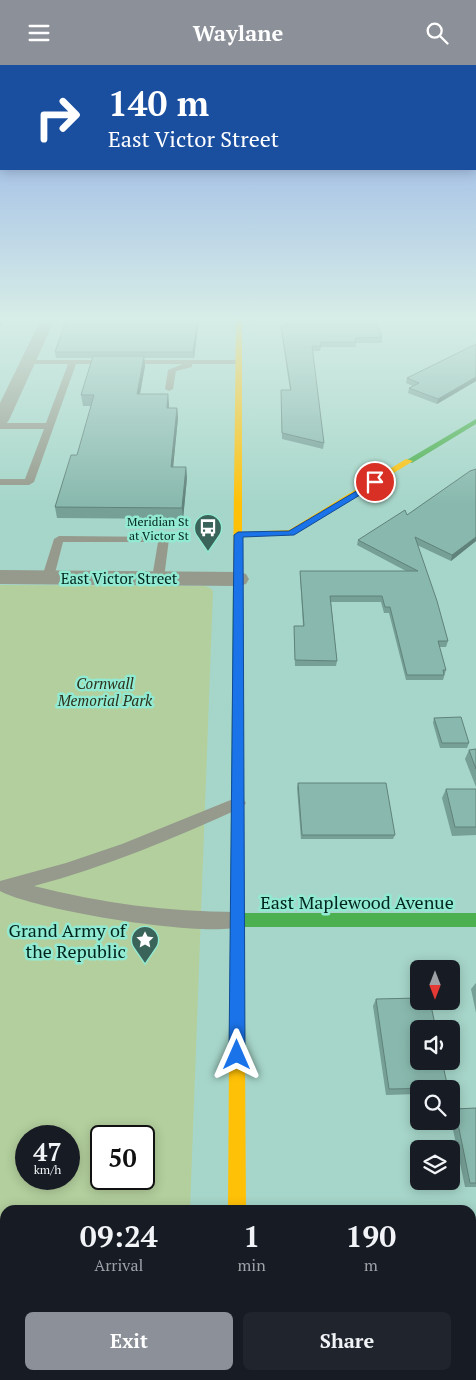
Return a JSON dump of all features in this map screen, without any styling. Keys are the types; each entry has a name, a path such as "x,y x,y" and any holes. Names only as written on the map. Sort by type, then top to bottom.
{"main road":[{"path":"237,1205 239,380"},
{"path":"238,535 291,533 476,421"},
{"name":"East Maplewood Avenue","path":"237,920 476,920"}],"street":[{"path":"0,420 18,380"},
{"name":"East Victor Street","path":"0,577 238,579"}],"lane":[{"path":"0,482 29,482 66,380"},
{"path":"169,389 170,380"},
{"path":"0,426 50,426"},
{"path":"48,577 59,539 164,539 158,578"},
{"path":"3,885 83,866 150,841 238,803"},
{"path":"3,885 41,896 130,913 181,919 237,920"}],"green space":[{"name":"Cornwall Memorial Park","path":"0,585 205,586 213,591 190,1205 0,1205"}],"building":[{"path":"86,380 140,380 137,394 168,394 167,408 177,408 171,467 186,467 182,508 55,507 71,455 77,455 94,395 81,395"},
{"path":"289,380 316,380 324,443 282,433 281,390 291,390"},
{"path":"413,380 470,380 438,399 409,388 419,383"},
{"path":"476,469 476,537 452,555 415,537 437,601 448,641 438,641 446,670 443,670 444,675 407,675 390,607 385,607 382,596 330,596 337,661 295,660 294,626 304,626 300,571 418,571 358,540 405,510 407,515 470,471"},
{"path":"461,717 469,743 442,743 434,718"},
{"path":"476,749 476,769 469,750"},
{"path":"298,783 386,783 395,835 302,835"},
{"path":"446,789 476,789 476,827 455,827"},
{"path":"410,998 410,1010 432,1010 434,1020 410,1020 410,1070 444,1070 446,1080 410,1080 410,1089 389,1089 376,999"},
{"path":"476,1108 476,1183 470,1183 459,1130 460,1109"}],"traffic: fast":[{"path":"409,461 476,421"},
{"path":"237,1058 238,577"},
{"path":"237,920 476,920"}],"traffic: slow":[{"path":"238,577 239,380"},
{"path":"238,535 291,533 409,461"},
{"path":"237,1058 237,1205"}],"place":[{"name":"Meridian St at Victor St","path":"208,552"},
{"name":"Grand Army of the Republic","path":"145,964"}],"route":[{"path":"237,1055 238,535 291,533 375,482"}]}
